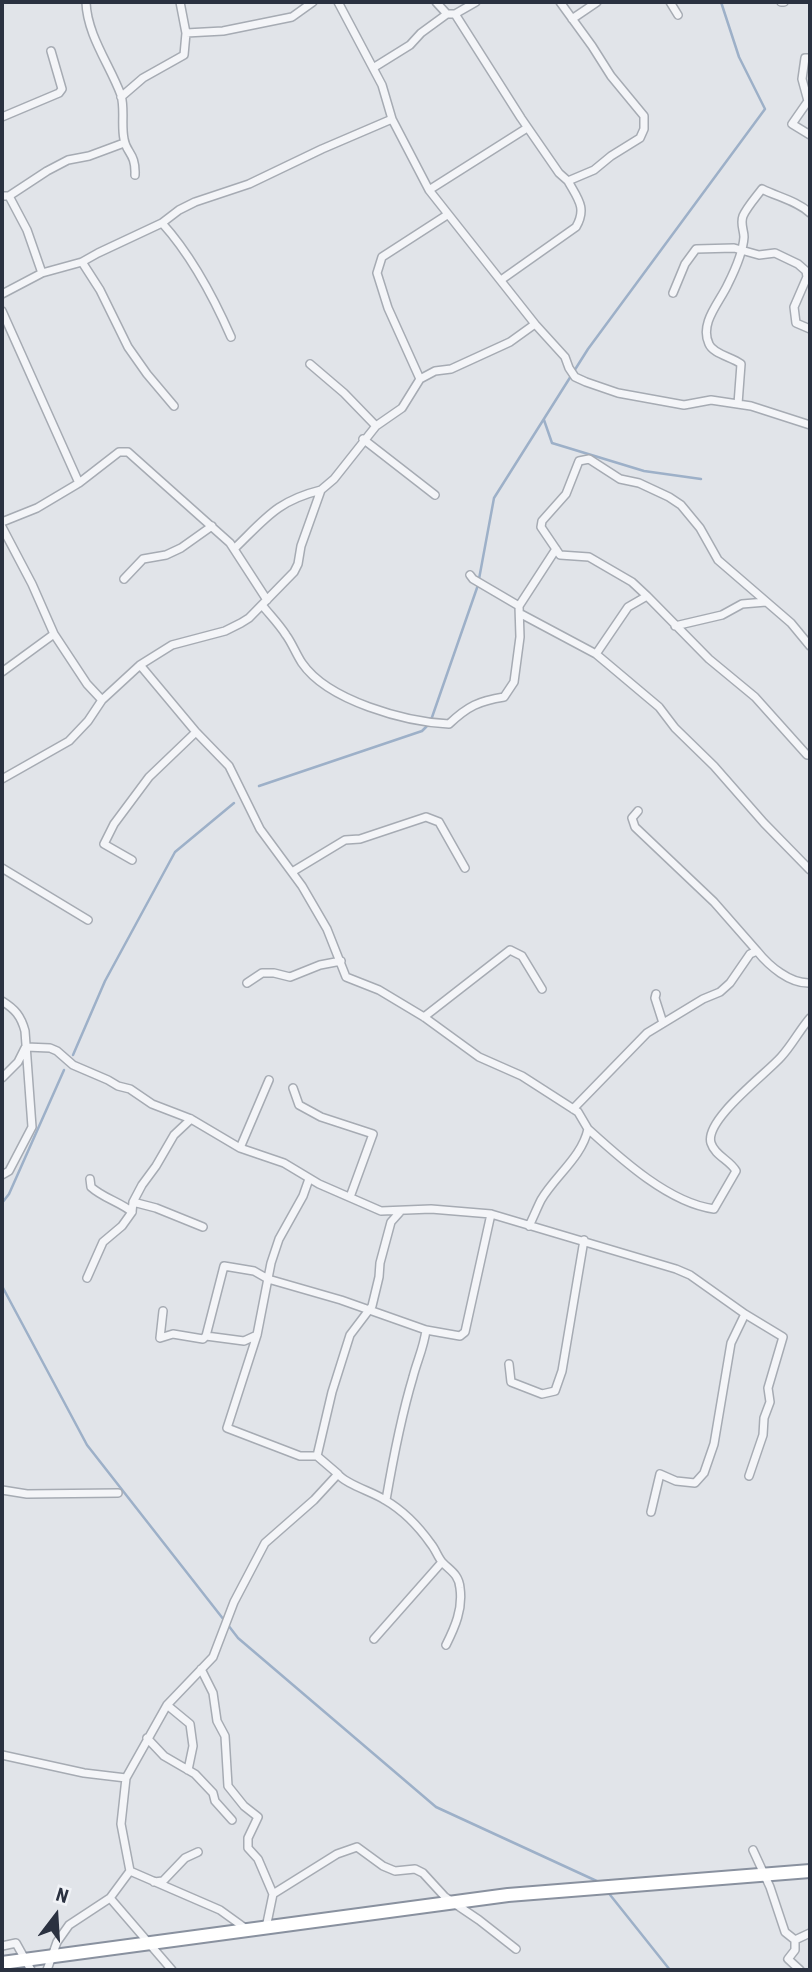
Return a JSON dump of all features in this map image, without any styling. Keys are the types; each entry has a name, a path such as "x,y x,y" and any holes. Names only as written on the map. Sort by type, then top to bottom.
{"highway":[{"path":"2,1963 508,1895 810,1871"}],"street":[{"path":"86,2 92,28 121,97 124,143 133,155 135,175"},
{"path":"121,97 143,78 184,55 186,33 180,2"},
{"path":"186,33 223,31 292,17 313,2"},
{"path":"338,2 382,85 392,119 429,190 565,357 575,377 618,393 684,405 711,400 751,406 810,425"},
{"path":"436,2 451,14 527,128 559,173 568,181 581,205 582,217 576,227 501,280"},
{"path":"373,68 410,45 421,33 476,2"},
{"path":"560,2 611,76 644,116 644,129 640,138 594,170 568,181"},
{"path":"572,19 597,2"},
{"path":"670,2 678,15"},
{"path":"2,117 59,93 62,89 51,51"},
{"path":"810,58 805,58 802,79 808,101 792,124 810,135"},
{"path":"2,294 42,273 82,262 162,223 195,202 249,184 392,119"},
{"path":"429,190 527,128"},
{"path":"42,273 27,230 5,196 68,160 89,156 124,143"},
{"path":"738,404 741,364 712,349 707,342 707,329 711,314 738,261 744,236 741,224 744,215 762,189 798,204 810,214"},
{"path":"420,379 388,308 377,273 382,257 447,215"},
{"path":"162,223 194,265 231,337"},
{"path":"673,293 685,264 696,249 741,248 759,254 775,253 806,271 807,277 794,307 794,315 796,323 810,329"},
{"path":"82,262 105,300 128,347 174,406"},
{"path":"2,311 79,483"},
{"path":"235,548 281,505 299,496 321,490 334,479 363,439 402,408 420,379 435,371 451,369 510,342 536,324"},
{"path":"310,364 344,393 376,426"},
{"path":"363,439 435,495"},
{"path":"102,700 87,684 54,634 2,524 37,508 79,483 119,452 128,453 235,548 303,665 334,692 392,714 430,723 449,724 462,711 481,701 504,697 514,682 520,610 556,549"},
{"path":"810,646 790,623 718,560 700,527 681,505 639,483 620,480 589,459 584,459 575,466 574,478 566,494 542,521 541,527 560,555 589,557 632,582 709,659 755,697 807,755 810,755"},
{"path":"2,779 69,741 88,721 102,700 140,665 172,645 225,631 249,618 298,564 301,546 321,490"},
{"path":"124,579 143,559 166,555 181,548 212,526"},
{"path":"470,575 520,610 596,654 659,707 674,728 714,766 810,870"},
{"path":"596,654 628,607 647,596"},
{"path":"675,626 722,615 742,604 765,602"},
{"path":"2,672 54,634"},
{"path":"140,665 196,732 229,766 260,829 292,872 327,929 346,977 379,990 424,1017 479,1056 522,1076 554,1096 562,1104 578,1112 588,1129 619,1156 673,1195 714,1209 736,1171 732,1163 716,1152 710,1141 711,1134 720,1118 782,1056 810,1018"},
{"path":"132,860 104,844 114,824 149,777 196,732"},
{"path":"638,811 632,818 635,827 714,902 766,962 783,974 802,983 810,983"},
{"path":"292,872 345,840 360,839 426,817 439,822 465,868"},
{"path":"2,869 88,920"},
{"path":"424,1017 510,950 522,956 542,989"},
{"path":"573,1109 647,1032 720,992 730,983 750,954 757,951"},
{"path":"247,983 262,973 290,977 320,965 341,961"},
{"path":"656,993 655,999 663,1023"},
{"path":"2,1001 15,1010 22,1020 32,1127 9,1171 2,1175"},
{"path":"2,1078 18,1062 26,1047"},
{"path":"26,1047 57,1051 73,1065 118,1087 130,1089 152,1104 191,1119 240,1148 284,1163 309,1179 381,1211 431,1209 491,1214 683,1272 783,1337 768,1388 769,1402 764,1418 763,1436 750,1476"},
{"path":"240,1148 269,1080"},
{"path":"293,1088 299,1105 321,1117 373,1134 350,1197"},
{"path":"87,1278 103,1242 122,1226 132,1212 133,1202 174,1135 191,1119"},
{"path":"529,1226 542,1199 573,1159 588,1129"},
{"path":"90,1179 91,1187 95,1191 124,1205 132,1212"},
{"path":"309,1179 303,1196 279,1239 257,1335 227,1429 300,1456 317,1456 342,1479 386,1500 404,1513 442,1562 454,1571 460,1587 457,1621 446,1645"},
{"path":"133,1202 203,1227"},
{"path":"317,1456 332,1392 350,1335 372,1306 391,1222 400,1212"},
{"path":"206,1336 224,1266 254,1271 268,1279 426,1330 460,1336 465,1332 491,1214"},
{"path":"509,1364 511,1382 542,1394 555,1391 562,1371 584,1240"},
{"path":"163,1311 160,1338 173,1334 244,1341 257,1335"},
{"path":"651,1512 660,1474 676,1481 695,1483 704,1473 714,1444 731,1343 746,1314"},
{"path":"386,1500 392,1461 426,1330"},
{"path":"47,1970 57,1942 69,1925 110,1898 130,1871 121,1824 126,1778 147,1738 167,1705 213,1657 234,1602 265,1543 323,1492 338,1474"},
{"path":"2,1490 27,1494 118,1493"},
{"path":"374,1639 442,1562"},
{"path":"130,1871 220,1910 248,1930 260,1930 267,1923 273,1894 258,1859 248,1847 248,1838 258,1816 244,1806 228,1786 225,1736 217,1721 213,1693 201,1669"},
{"path":"167,1705 190,1724 193,1746 188,1770"},
{"path":"147,1738 164,1756 188,1770 212,1793 215,1801 232,1820"},
{"path":"2,1755 85,1773 126,1778"},
{"path":"273,1894 337,1854 357,1847 383,1866 395,1871 415,1868 423,1872 445,1897 516,1949"},
{"path":"753,1850 785,1932 795,1940"},
{"path":"154,1882 163,1881 184,1858 198,1852"},
{"path":"110,1898 173,1970"},
{"path":"795,1940 810,1933"},
{"path":"795,1940 794,1950 788,1959 800,1970"},
{"path":"2,1946 12,1942 18,1945 31,1970"}],"waterway":[{"path":"479,579 494,498 588,349 765,109 739,57 721,2"},
{"path":"544,420 552,443 644,471 701,479"},
{"path":"259,786 422,731 430,723 478,585"},
{"path":"73,1055 105,981 175,852 234,803"},
{"path":"2,1203 9,1194 64,1070"},
{"path":"2,1286 87,1445 224,1620"},
{"path":"228,1625 238,1638 436,1807 601,1883"},
{"path":"607,1891 670,1970"}]}
